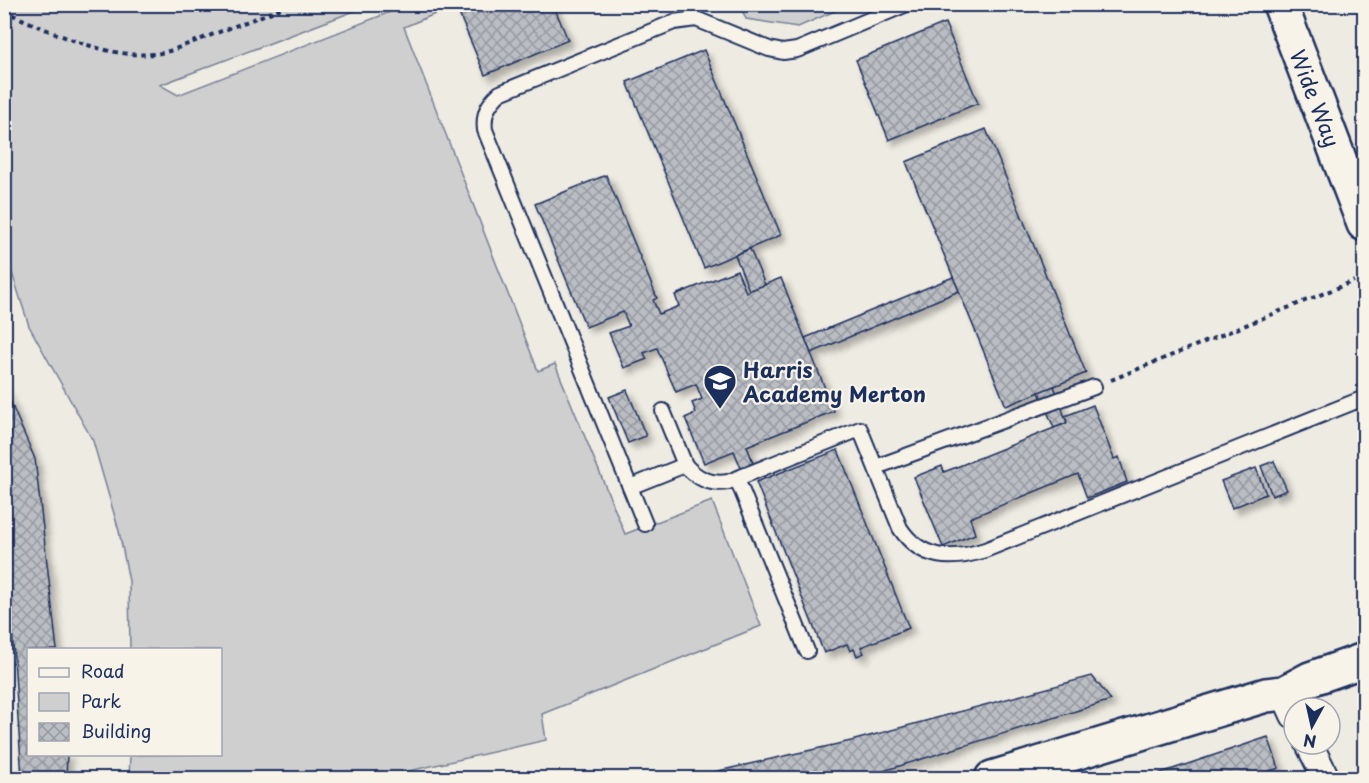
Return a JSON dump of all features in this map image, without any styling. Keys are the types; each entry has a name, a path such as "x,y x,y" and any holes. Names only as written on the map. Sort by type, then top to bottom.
{"street":[{"name":"Wide Way","path":"1280,4 1365,224"},
{"path":"1296,696 1310,679 1365,660"},
{"path":"992,778 1266,695 1282,701"},
{"path":"1315,756 1326,778"}],"lane":[{"path":"645,524 485,130 484,121 488,106 500,93 674,22 696,19 769,49 783,52 797,50 907,4"},
{"path":"876,468 1094,387"},
{"path":"663,411 685,465 695,476 718,484 737,479 860,429 905,536 915,545 939,556 960,557 985,550 1365,398"},
{"path":"630,487 685,465"},
{"path":"737,479 807,651"}],"path":[{"path":"4,11 109,50 131,54 154,54 292,4"},
{"path":"1094,387 1354,281"}],"green space":[{"path":"851,4 798,27 746,19 740,5"},
{"path":"4,5 370,5 160,85 178,95 408,5 431,5 435,14 404,27 538,371 555,364 625,534 712,501 761,626 542,714 546,740 378,778 129,778 130,756 222,756 222,648 130,648 129,581 119,531 93,441 29,326 5,251"}],"building":[{"path":"467,4 553,4 568,40 485,75 457,9"},
{"path":"945,23 978,103 889,140 856,60"},
{"path":"704,50 781,235 704,268 627,82"},
{"path":"986,129 1086,373 1006,406 906,162"},
{"path":"606,175 657,298 653,300 659,314 679,306 675,295 737,270 746,292 781,278 834,411 747,446 753,463 741,468 734,451 704,463 685,418 696,413 692,403 702,399 696,384 676,392 657,348 644,353 647,359 624,368 609,333 629,326 623,312 586,327 535,204"},
{"path":"750,249 765,285 749,290 735,255"},
{"path":"953,277 959,291 811,353 805,338"},
{"path":"1054,386 1067,423 1054,428 1039,392"},
{"path":"4,387 35,459 57,648 27,648 27,756 67,756 66,778 22,778 4,510"},
{"path":"627,390 646,436 628,443 609,397"},
{"path":"1093,405 1114,459 1119,457 1127,482 1087,498 1078,474 970,518 975,534 943,547 914,477 942,466 944,472 1067,423 1065,416"},
{"path":"838,450 909,628 861,647 864,653 857,656 854,649 850,651 847,644 824,653 756,482"},
{"path":"1274,461 1287,490 1272,496 1261,466"},
{"path":"1256,468 1266,494 1232,508 1221,481"},
{"path":"1092,676 1111,700 861,778 687,778 851,741"},
{"path":"1268,737 1279,768 1248,778 1146,778"}],"place":[{"name":"Harris Academy Merton","path":"720,410"}]}
